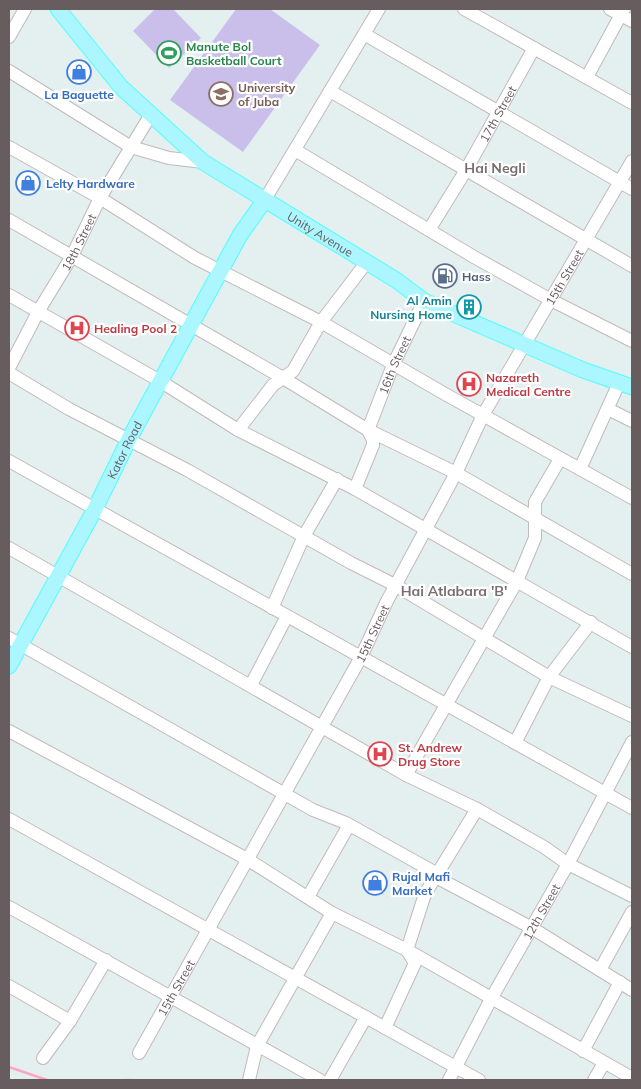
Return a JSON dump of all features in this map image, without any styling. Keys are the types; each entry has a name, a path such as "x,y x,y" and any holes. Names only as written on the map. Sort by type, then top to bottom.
{"main road":[{"name":"Unity Avenue","path":"58,9 121,87 150,116 203,162 396,280 424,302 626,385"},
{"name":"Kator Road","path":"9,666 15,642 58,577 240,234 264,201"}],"street":[{"path":"9,37 25,9"},
{"path":"264,201 379,9"},
{"path":"464,9 632,103"},
{"path":"586,77 618,11 632,21"},
{"path":"364,34 632,189"},
{"name":"17th Street","path":"429,230 466,170 534,48"},
{"path":"9,71 131,147 185,162 203,162"},
{"path":"330,91 632,266"},
{"name":"18th Street","path":"9,368 38,312 72,256 100,198 150,116"},
{"path":"9,147 100,198 220,272 321,322 393,365 632,498"},
{"path":"295,150 429,230 552,300 632,341"},
{"name":"15th Street","path":"139,1053 361,657 395,585 456,473 483,415 632,161"},
{"path":"9,220 284,378 368,430 456,473 632,574"},
{"path":"238,430 273,384 293,371 321,322 366,263"},
{"path":"9,295 160,382 238,430 337,479 632,647"},
{"name":"16th Street","path":"368,430 393,365 424,302"},
{"path":"9,373 69,409 395,585 484,640 549,677 632,716"},
{"path":"580,469 608,409 626,385"},
{"path":"608,409 632,421"},
{"path":"355,489 373,445 373,440 368,430"},
{"path":"406,775 426,737 448,705 517,581 536,538 535,502 560,458"},
{"path":"9,461 632,808"},
{"path":"272,608 304,536 337,479"},
{"path":"9,548 322,725 406,775 477,809 544,847 568,864 632,896"},
{"path":"251,686 287,616"},
{"path":"515,743 549,677 591,622"},
{"path":"15,642 313,810 349,825 532,928 632,990"},
{"path":"9,731 247,859 332,913 407,950 490,999 632,1078"},
{"name":"12th Street","path":"449,1080 490,999 568,864 632,742"},
{"path":"386,1028 415,963 407,950 425,894 435,874 477,809"},
{"path":"9,818 73,856 208,928 479,1080"},
{"path":"308,897 349,825"},
{"path":"9,907 320,1080"},
{"path":"600,970 632,912"},
{"path":"249,1080 257,1046 332,913"},
{"path":"43,1058 70,1021 106,960"},
{"path":"583,1051 620,982"},
{"path":"9,986 70,1021"},
{"path":"330,1080 366,1017"},
{"path":"594,1080 604,1063"}],"shaded area":[{"name":"Manute Bol Basketball Court","path":"155,9 173,9 201,38 169,68 133,31"},
{"path":"236,9 270,9 320,45 243,152 170,100"}],"waterway":[{"path":"9,1067 47,1080"},
{"path":"127,1080 132,1080"}],"place":[{"name":"Manute Bol Basketball Court","path":"169,53"},
{"name":"La Baguette","path":"79,72"},
{"name":"University of Juba","path":"221,94"},
{"name":"Lelty Hardware","path":"28,183"},
{"name":"Hass","path":"445,276"},
{"name":"Al Amin Nursing Home","path":"469,307"},
{"name":"Healing Pool 2","path":"77,328"},
{"name":"Nazareth Medical Centre","path":"469,384"},
{"name":"St. Andrew Drug Store","path":"380,754"},
{"name":"Rujal Mafi Market","path":"375,883"}],"district":[{"name":"Hai Negli","path":"495,168"},
{"name":"Hai Atlabara 'B'","path":"454,591"}]}
